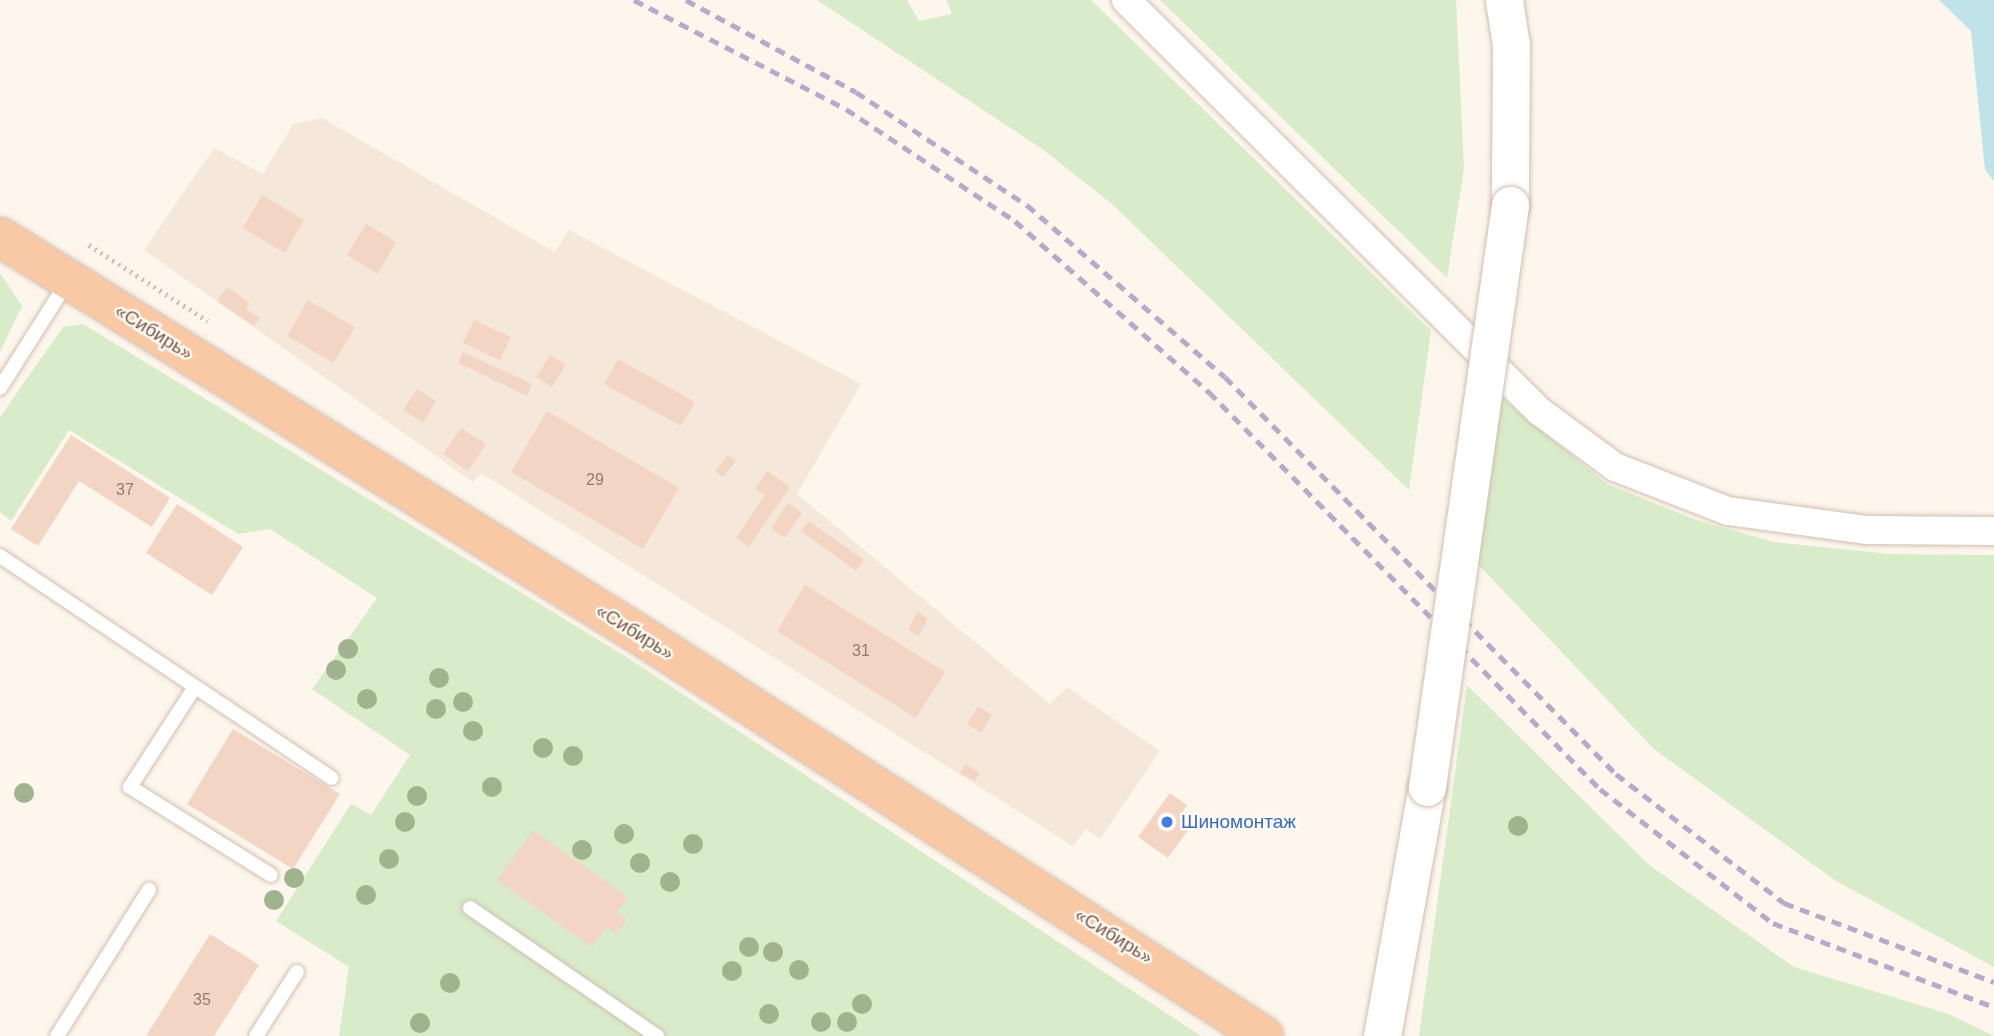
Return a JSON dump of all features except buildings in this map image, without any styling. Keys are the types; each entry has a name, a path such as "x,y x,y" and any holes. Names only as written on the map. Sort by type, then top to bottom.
{"highway":[{"name":"«Сибирь»","path":"0,237 648,640 1264,1036"}],"street":[{"path":"1126,0 1539,411 1615,467 1728,510 1866,530 1994,531"},
{"path":"1382,1036 1427,787 1510,205 1511,45 1504,0"}],"lane":[{"path":"0,388 69,280"},
{"path":"0,556 192,690 331,778"},
{"path":"192,690 130,786 271,875"},
{"path":"57,1036 149,890"},
{"path":"470,908 657,1036"},
{"path":"256,1036 297,972"}],"shaded area":[{"path":"322,118 555,252 569,230 861,384 797,494 1050,704 1067,687 1160,751 1100,839 1086,829 1073,846 481,473 473,482 144,250 214,148 263,174 293,124"}],"green space":[{"path":"817,0 907,0 919,21 952,14 946,0 1091,0 1431,331 1409,490 1113,205 1045,151"},
{"path":"1160,0 1456,0 1464,168 1447,278"},
{"path":"0,273 22,306 0,352"},
{"path":"83,324 628,658 1201,1036 339,1036 349,967 276,921 351,804 371,815 410,755 312,689 377,598 270,529 238,534 69,430 11,521 0,512 0,417 63,327"},
{"path":"1497,394 1607,484 1693,519 1774,542 1890,554 1994,555 1994,967 1836,881 1654,749 1473,559"},
{"path":"1467,685 1649,865 1794,967 1949,1014 1994,1036 1419,1036"}],"water":[{"path":"1939,0 1994,0 1994,181 1985,170 1971,31"}],"railway":[{"path":"634,0 846,109 1015,221 1209,392 1600,789 1773,923 1994,1007"},
{"path":"686,0 856,92 1027,205 1225,377 1616,774 1784,903 1994,982"}],"place":[{"name":"Шиномонтаж","path":"1167,822"}]}
